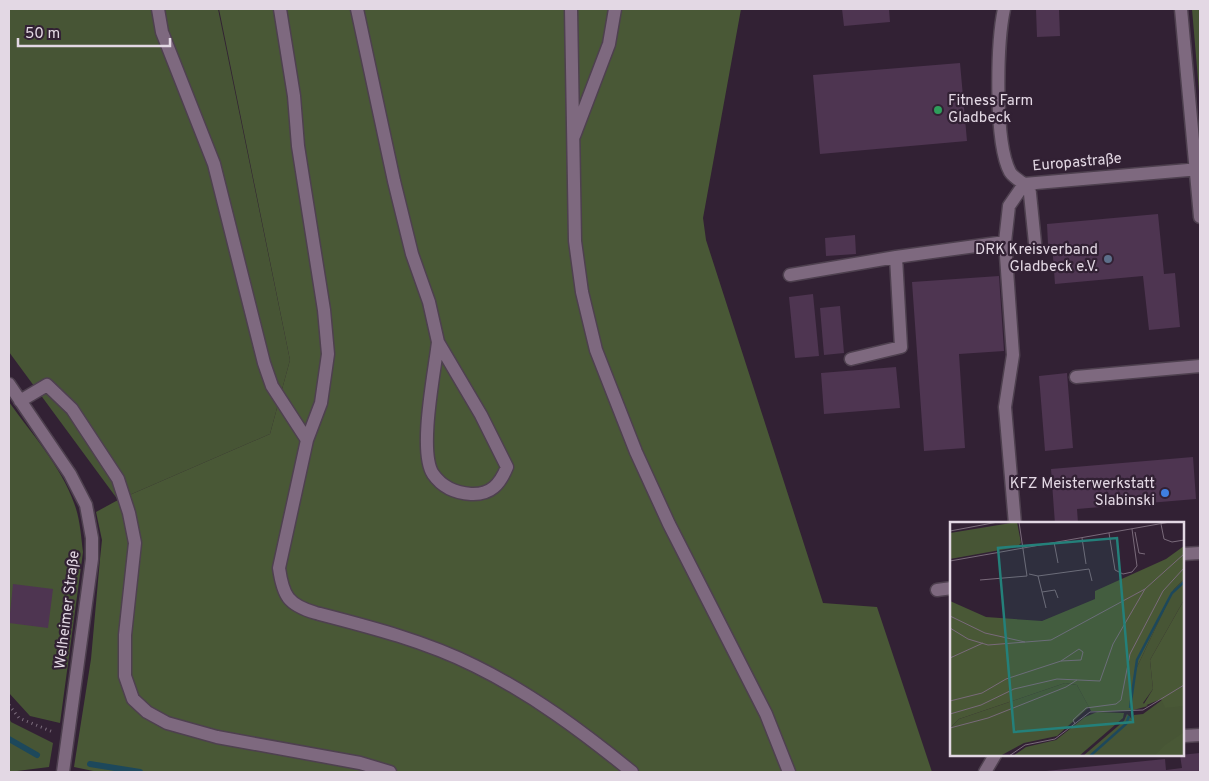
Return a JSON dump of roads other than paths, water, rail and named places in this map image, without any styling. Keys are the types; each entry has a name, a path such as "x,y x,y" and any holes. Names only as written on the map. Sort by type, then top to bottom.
{"street":[{"path":"158,9 162,32 214,164 264,363 272,386 307,440"},
{"path":"280,9 294,96 298,146 322,291 328,354 321,403 307,440 279,568 282,589 290,602 311,611 423,644 474,666 521,691 564,720 632,772"},
{"path":"356,9 396,190 438,342 481,415 507,467 502,480 494,488 481,494 464,494 448,489 432,473 427,452 428,420 438,342"},
{"path":"571,9 575,241 582,292 596,350 636,452 669,524 766,714 789,772"},
{"path":"572,141 605,53 616,9"},
{"name":"Europastraße","path":"1004,9 1000,26 998,99 1003,150 1010,173 1027,184 1198,170"},
{"path":"1182,9 1198,170 1200,217"},
{"path":"1015,522 1005,407 1013,355 1005,242 1009,206 1027,184"},
{"path":"1027,184 1035,243"},
{"path":"790,275 896,257 1005,242"},
{"path":"851,358 901,347 896,257"},
{"path":"1076,377 1200,366"},
{"name":"Welheimer Straße","path":"9,384 78,489 86,505 92,538 92,559 63,772"},
{"path":"20,401 47,386 72,408 118,479 129,513 135,543 124,635 125,676 133,699 147,712 167,723 217,736 360,763 390,772"},
{"path":"1184,554 1200,553"},
{"path":"937,590 950,588"},
{"path":"1184,736 1200,734"},
{"path":"985,772 994,756"}],"waterway":[{"path":"9,739 37,755"},
{"path":"90,764 140,772"}],"place":[{"name":"Fitness Farm Gladbeck","path":"938,110"},
{"name":"DRK Kreisverband Gladbeck e.V.","path":"1108,259"},
{"name":"KFZ Meisterwerkstatt Slabinski","path":"1165,493"}]}
